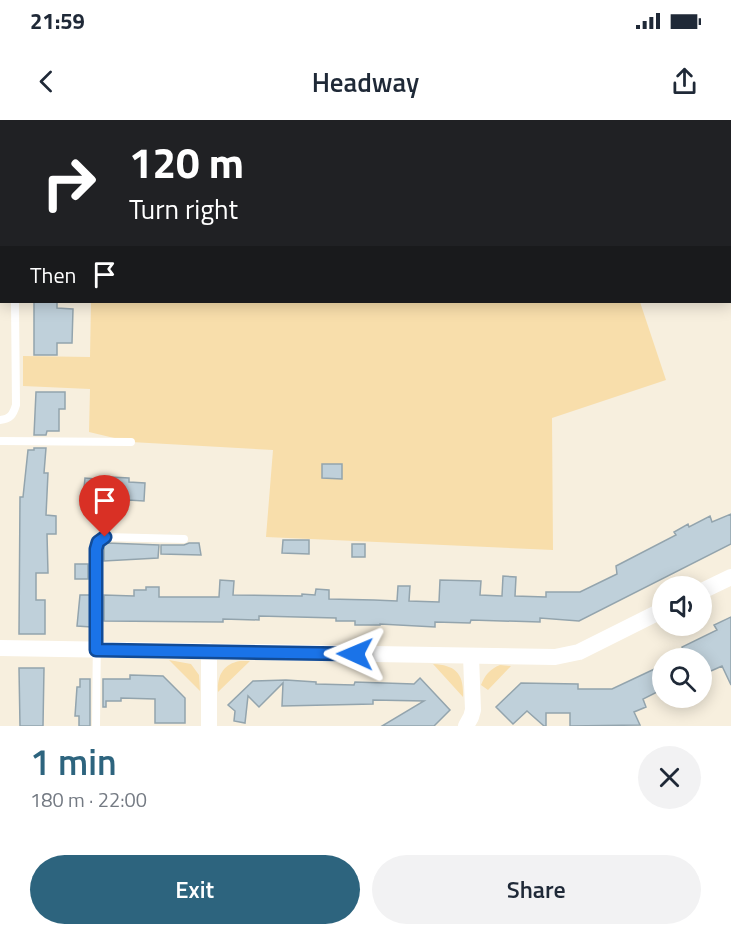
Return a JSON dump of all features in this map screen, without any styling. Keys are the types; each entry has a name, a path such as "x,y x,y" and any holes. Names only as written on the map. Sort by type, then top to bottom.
{"street":[{"path":"712,586 731,577"},
{"path":"0,648 555,657 572,655 652,615"},
{"path":"209,651 209,726"},
{"path":"466,726 473,710 471,656"}],"lane":[{"path":"0,420 7,419 13,414 16,405 15,303"},
{"path":"0,441 131,442"},
{"path":"96,726 98,542 105,537 184,539"}],"shaded area":[{"path":"91,303 640,303 666,380 552,418 553,550 266,537 273,450 131,442 89,432 90,389 23,386 23,356 90,357"},
{"path":"169,660 191,664 199,675 200,691"},
{"path":"240,661 250,661 218,692 222,672 229,665"},
{"path":"433,664 448,666 457,672 462,682 463,697"},
{"path":"500,665 511,666 488,690 481,685 486,675"}],"building":[{"path":"34,303 57,303 57,308 73,309 72,343 57,343 57,355 34,355"},
{"path":"36,392 65,392 65,409 59,409 59,431 47,431 46,435 34,435"},
{"path":"34,448 46,448 44,473 48,473 46,515 56,516 56,534 47,534 48,573 36,573 36,600 45,600 45,634 19,634 20,497 23,497 28,450 34,450"},
{"path":"322,464 342,464 342,479 322,478"},
{"path":"110,477 129,478 129,482 145,483 144,501 128,500 128,505 108,504 108,500 83,499 85,478 109,480"},
{"path":"731,514 731,544 668,576 652,576 652,584 579,621 540,618 540,622 471,620 470,623 435,622 435,627 355,625 355,621 336,621 336,618 259,616 259,620 223,619 223,622 104,621 104,595 134,596 134,590 159,587 159,597 219,597 220,580 234,581 233,595 302,596 302,594 315,595 316,589 329,590 329,599 397,601 398,586 410,586 409,601 439,602 440,580 481,581 480,595 502,596 503,576 516,577 515,596 546,597 546,592 580,592 617,574 616,566 676,535 674,532 688,524 689,527 710,516 712,522"},
{"path":"283,540 309,540 309,554 282,553"},
{"path":"107,543 159,545 158,558 104,561 104,545"},
{"path":"199,543 201,555 161,554 161,545"},
{"path":"352,544 365,544 365,557 352,557"},
{"path":"75,564 88,564 88,579 75,579"},
{"path":"80,595 91,595 91,627 77,626"},
{"path":"731,617 731,685 722,666 712,670 712,648 682,647 705,636 712,636 712,632 717,630 714,625"},
{"path":"19,668 44,668 43,726 20,726"},
{"path":"652,670 652,694 643,699 646,707 634,712 640,725 570,726 570,713 546,713 546,726 544,726 527,711 513,724 496,707 521,683 578,684 578,689 612,689"},
{"path":"130,675 163,676 185,698 185,723 155,723 155,699 121,698 121,701 106,701 106,707 103,707 103,679 130,679"},
{"path":"420,678 450,710 434,726 382,726 424,701 373,700 373,704 282,706 283,683 259,707 248,696 245,723 234,721 235,711 228,705 253,681 286,680 354,685 355,682 414,684"},
{"path":"80,679 90,679 90,726 79,726 79,716 75,716 77,687 80,687"}],"route":[{"path":"105,537 100,538 96,549 96,650 355,654"}]}
